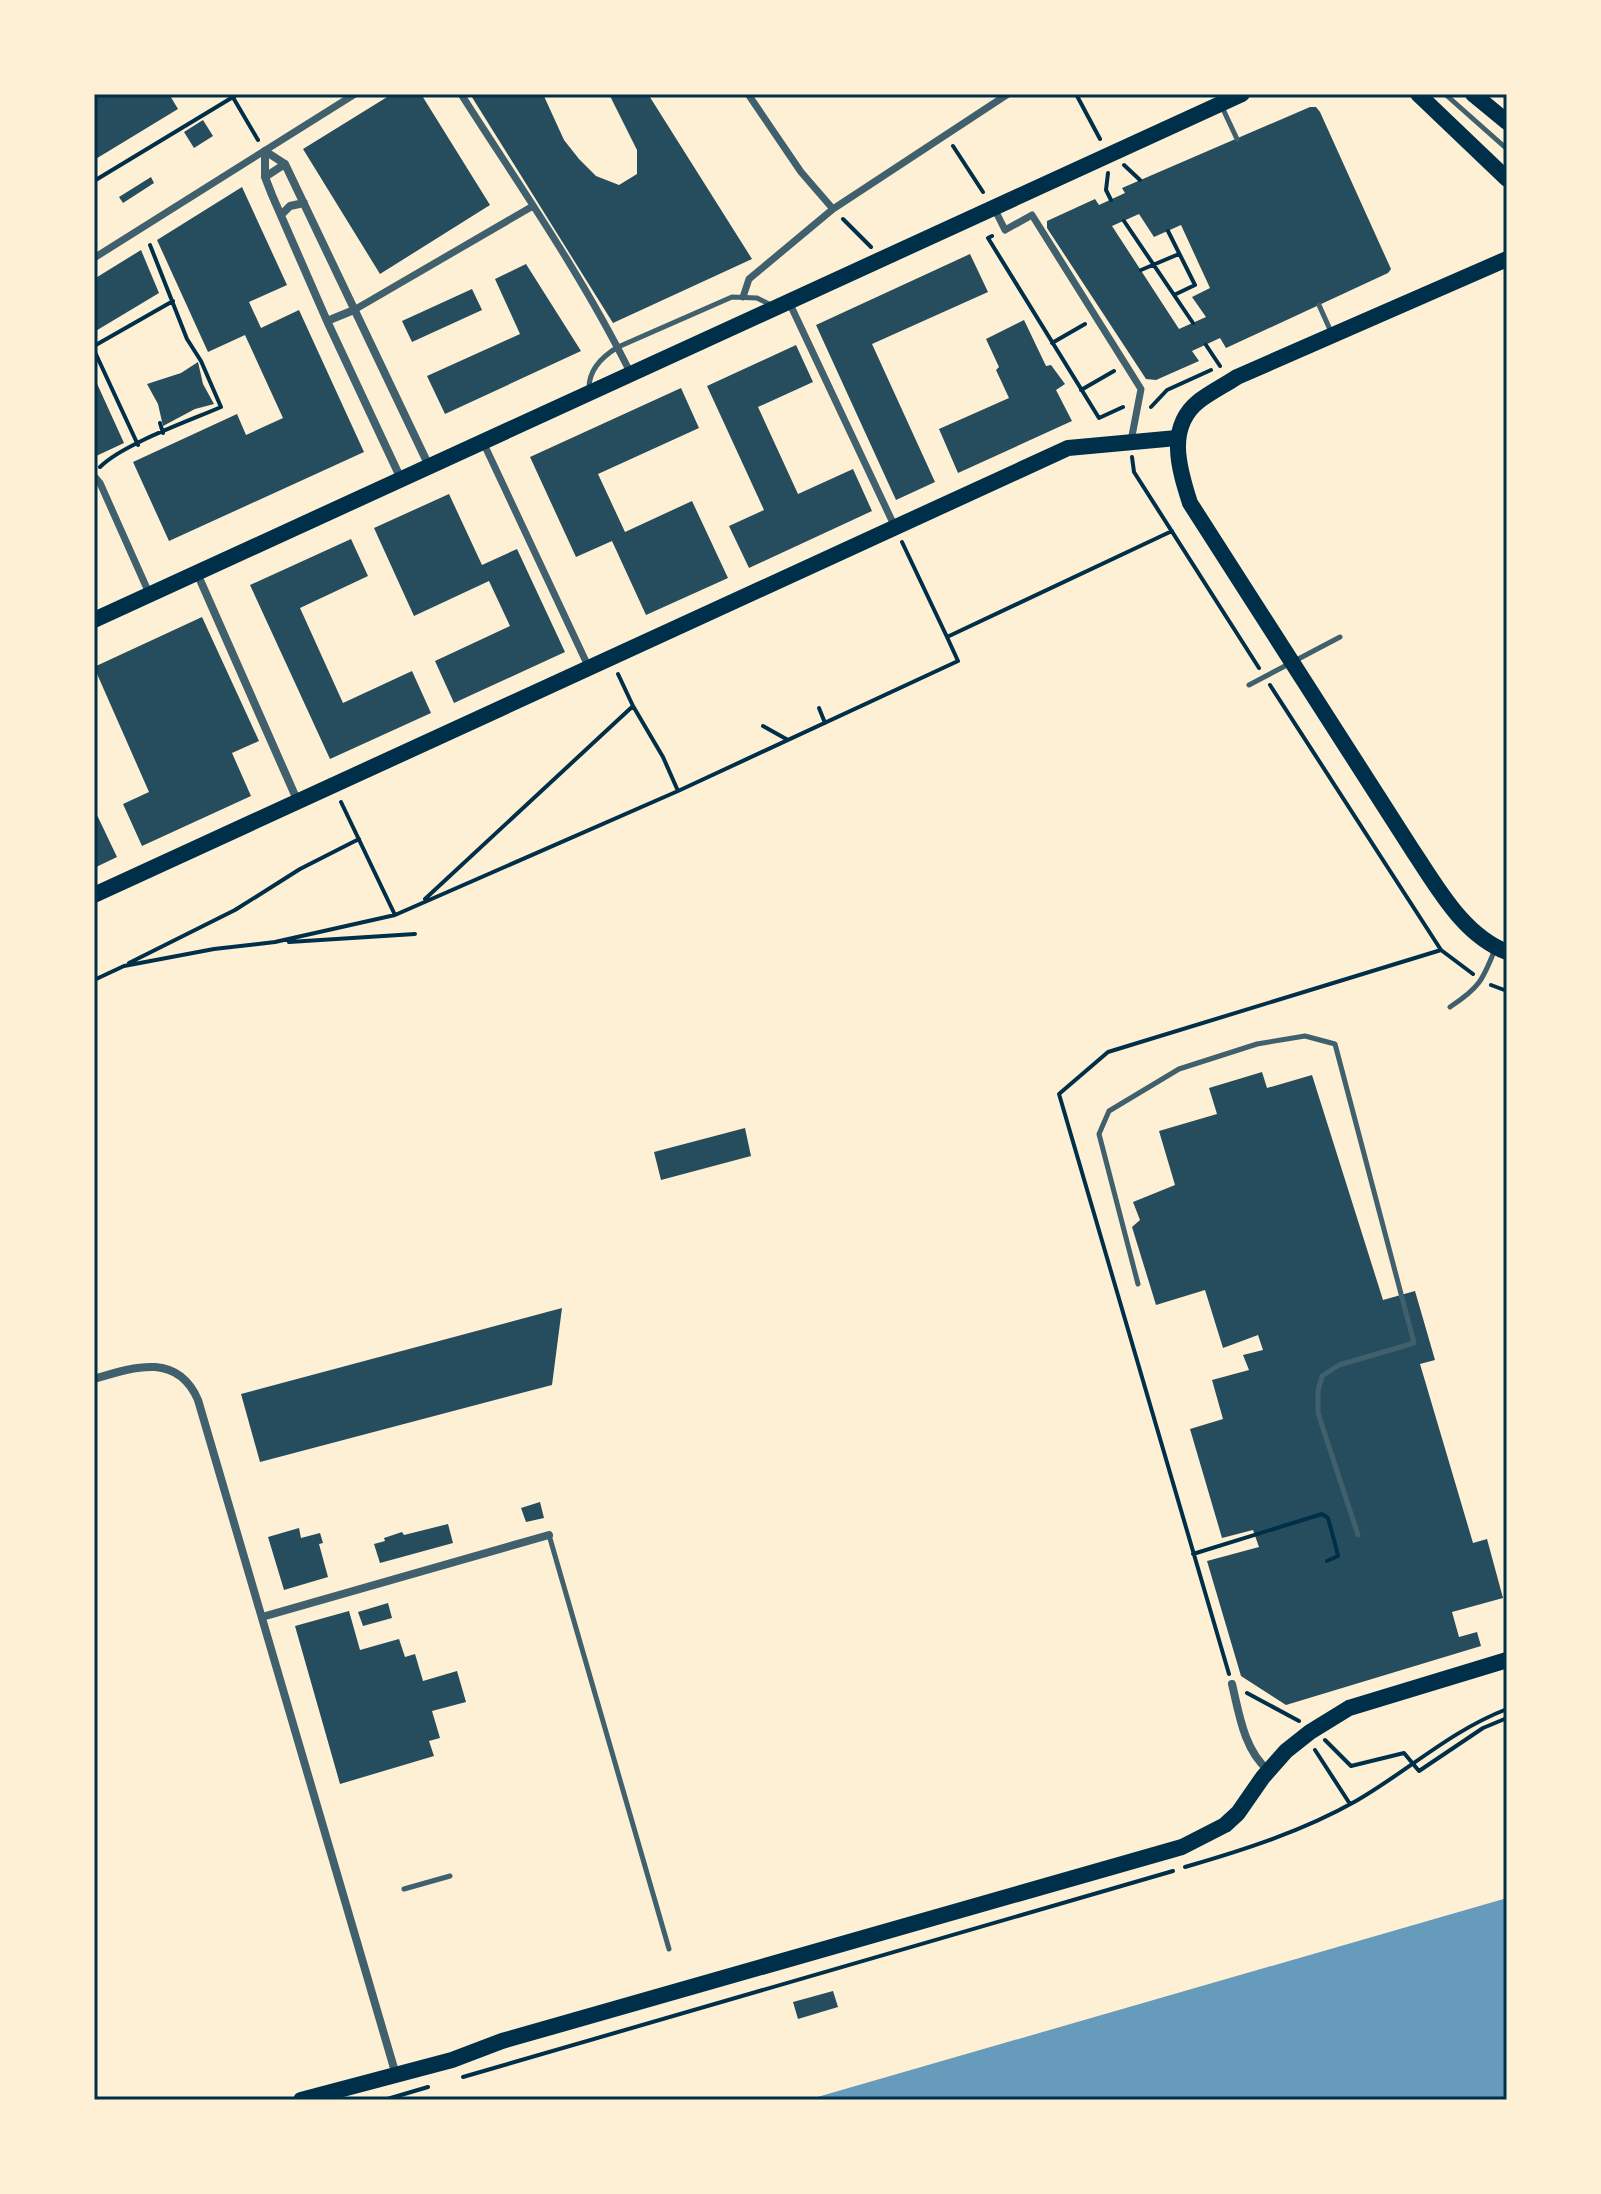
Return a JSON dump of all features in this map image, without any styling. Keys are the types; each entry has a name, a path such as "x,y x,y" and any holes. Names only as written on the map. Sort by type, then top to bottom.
{"main road":[{"path":"1418,94 1507,179"},
{"path":"1473,94 1507,122"},
{"path":"94,620 1229,98"},
{"path":"1501,950 1475,934 1451,906 1190,503 1180,473 1177,438 1197,403 1237,377 1507,259"},
{"path":"94,895 1068,448 1177,438"},
{"path":"301,2100 396,2076 502,2041 1170,1852 1225,1825 1286,1751 1310,1732 1360,1703 1507,1660"}],"street":[{"path":"94,258 355,94"},
{"path":"461,94 533,206 631,374"},
{"path":"748,94 801,172 833,209"},
{"path":"743,297 749,279 833,209 1008,94"},
{"path":"265,151 285,164 430,466"},
{"path":"265,151 265,177 327,321 401,479"},
{"path":"265,177 285,164"},
{"path":"281,215 290,206 304,203"},
{"path":"327,321 354,310 533,206"},
{"path":"994,208 1005,230 1032,215 1141,389 1131,441"},
{"path":"782,305 895,527"},
{"path":"483,442 589,668"},
{"path":"94,476 100,483 150,595"},
{"path":"197,573 298,802"},
{"path":"94,1379 148,1366 169,1370 191,1384 198,1400 396,2076"},
{"path":"262,1617 549,1535"},
{"path":"1232,1684 1250,1744 1257,1760 1268,1770"}],"lane":[{"path":"1445,94 1507,149"},
{"path":"1229,98 1237,139"},
{"path":"590,393 589,379 593,371 606,354 618,347 726,299 763,299 782,305"},
{"path":"1319,305 1333,336"},
{"path":"1249,685 1340,637"},
{"path":"1450,1007 1468,996 1482,981 1501,950"},
{"path":"1138,1284 1099,1134 1109,1111 1179,1069 1257,1044 1305,1036 1335,1044 1414,1343 1339,1365 1322,1376 1318,1413 1358,1535"},
{"path":"549,1535 669,1949"},
{"path":"404,1889 450,1876"}],"path":[{"path":"1076,94 1092,129 1110,155"},
{"path":"94,181 234,95 265,151"},
{"path":"945,134 994,208"},
{"path":"833,209 883,259"},
{"path":"1124,221 1193,323"},
{"path":"1005,230 988,238 1099,418 1139,400"},
{"path":"1168,231 1195,285 1174,295"},
{"path":"94,476 111,457 221,407 201,361 187,339 150,245"},
{"path":"1141,270 1179,254"},
{"path":"138,445 94,348 173,301"},
{"path":"1052,343 1097,318"},
{"path":"1206,345 1220,366"},
{"path":"1081,390 1126,365"},
{"path":"160,423 163,433"},
{"path":"1131,441 1134,472 1441,950 1482,981 1507,991"},
{"path":"275,942 395,915 678,791 958,661 895,527"},
{"path":"947,637 1172,531"},
{"path":"610,658 678,791"},
{"path":"421,904 633,706"},
{"path":"819,708 825,723"},
{"path":"763,726 788,740"},
{"path":"339,797 395,915"},
{"path":"95,979 235,910 300,869 359,839"},
{"path":"124,966 214,949 275,942 415,934"},
{"path":"1441,950 1108,1052 1059,1094 1232,1684 1297,1719 1351,1766 1404,1753 1419,1771 1483,1728 1507,1718"},
{"path":"1193,1554 1322,1514 1328,1518 1338,1556 1327,1561"},
{"path":"1412,1763 1465,1728 1507,1709"},
{"path":"1310,1732 1314,1748 1350,1804"}],"water":[{"path":"1507,1898 1507,2100 807,2100"}],"building":[{"path":"94,94 169,94 178,109 94,160"},
{"path":"392,94 421,94 490,205 380,274 303,149"},
{"path":"470,94 543,94 564,140 579,159 596,176 619,185 637,174 637,150 609,94 648,94 752,259 613,323"},
{"path":"1316,107 1391,269 1226,348 1220,338 1192,351 1199,361 1156,380 1146,379 1047,228 1047,221 1095,199 1099,205 1125,193 1122,188","holes":["1139,214 1154,237 1181,225 1210,288 1192,297 1206,317 1179,329 1112,226"]},
{"path":"203,120 213,136 194,148 184,132"},
{"path":"151,177 154,183 123,203 119,197"},
{"path":"242,187 287,285 249,302 261,328 299,310 364,452 169,541 133,462 237,414 246,435 283,418 245,335 208,352 157,240"},
{"path":"141,250 159,293 94,332 94,279"},
{"path":"970,254 988,292 872,344 935,482 896,500 816,325"},
{"path":"526,264 581,351 445,414 427,376 520,334 495,279"},
{"path":"472,289 482,310 412,342 402,321"},
{"path":"1024,320 1046,366 1051,365 1065,384 1056,390 1072,421 958,473 939,429 1009,398 986,339"},
{"path":"796,345 813,382 758,407 798,494 853,469 872,511 749,568 729,526 764,510 707,386"},
{"path":"198,362 203,384 214,404 195,409 163,426 158,404 147,384 181,373"},
{"path":"94,377 124,443 94,457"},
{"path":"681,388 699,428 598,474 625,532 692,501 728,578 646,615 612,541 576,557 530,457"},
{"path":"449,494 482,565 517,549 565,652 454,703 435,661 510,626 489,581 414,616 374,528"},
{"path":"351,539 368,576 300,608 343,703 412,671 431,713 330,759 250,585"},
{"path":"202,617 259,741 232,753 251,796 142,846 123,804 149,792 94,667"},
{"path":"97,815 117,857 94,868 94,817"},
{"path":"1262,1072 1267,1088 1312,1075 1383,1300 1415,1291 1435,1360 1420,1364 1473,1543 1487,1539 1503,1598 1452,1612 1459,1637 1477,1632 1481,1646 1286,1705 1241,1676 1207,1561 1259,1547 1253,1530 1222,1538 1190,1429 1223,1419 1212,1380 1249,1370 1243,1355 1263,1350 1258,1335 1223,1348 1205,1290 1156,1305 1132,1227 1140,1220 1133,1202 1175,1185 1159,1131 1217,1114 1209,1088"},
{"path":"745,1128 751,1156 661,1180 654,1152"},
{"path":"562,1308 552,1385 260,1462 241,1394"},
{"path":"540,1502 544,1518 526,1522 521,1508"},
{"path":"448,1524 453,1543 380,1563 374,1544 385,1541 384,1538"},
{"path":"299,1528 301,1538 320,1533 323,1543 319,1544 328,1577 284,1590 268,1537"},
{"path":"388,1603 392,1618 363,1626 358,1612"},
{"path":"349,1611 360,1650 399,1639 405,1657 415,1654 423,1681 457,1671 466,1702 432,1711 440,1738 429,1741 434,1756 340,1784 295,1626"},
{"path":"833,1991 838,2007 798,2019 793,2002"}]}
